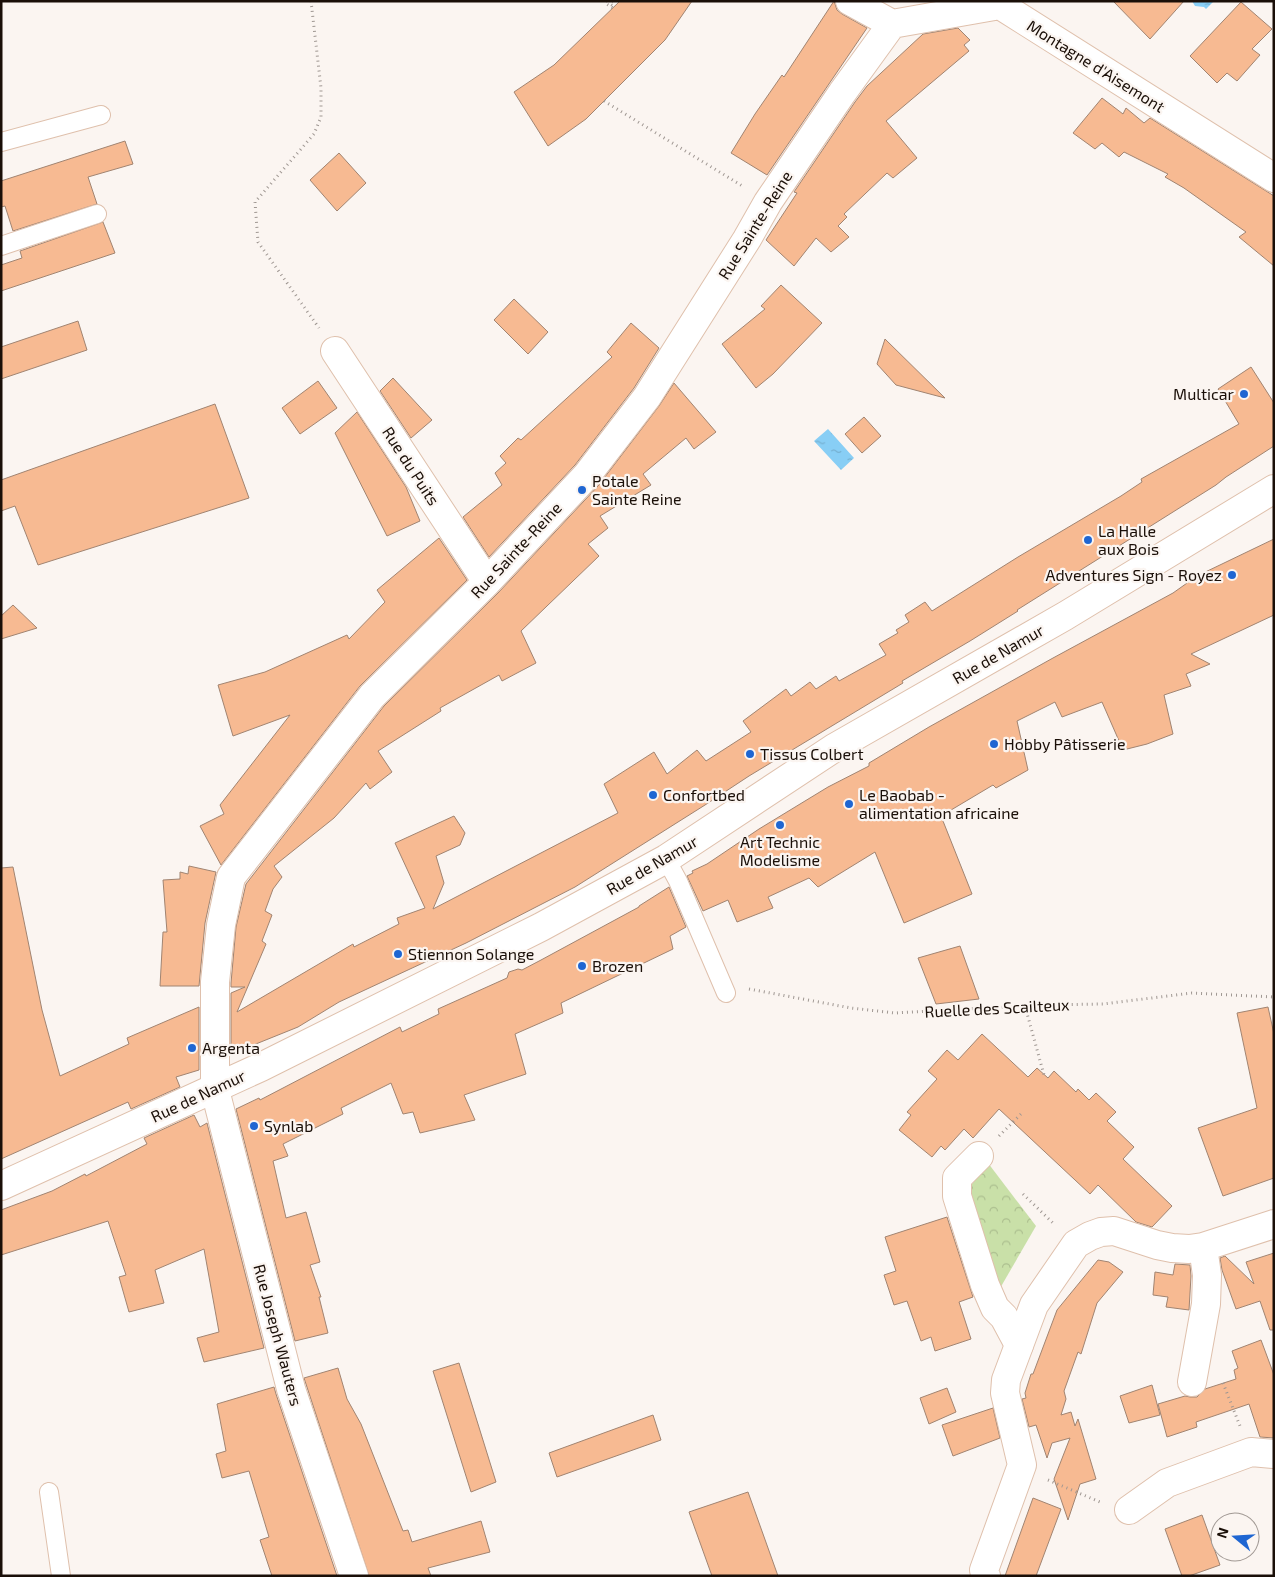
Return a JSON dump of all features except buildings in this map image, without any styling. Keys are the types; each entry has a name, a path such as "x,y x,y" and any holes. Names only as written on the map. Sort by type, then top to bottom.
{"street":[{"path":"850,1 892,24"},
{"name":"Montagne d'Aisemont","path":"892,24 1000,3 1274,178"},
{"name":"Rue Sainte-Reine","path":"215,1090 215,982 221,925 231,877 372,696 487,582 587,475 647,397 747,239 768,202 842,93 892,24"},
{"name":"Rue du Puits","path":"336,350 487,582"},
{"name":"Rue de Namur","path":"1,1186 215,1090 541,927 666,859 834,748 1065,616 1274,489"},
{"name":"Rue Joseph Wauters","path":"215,1090 291,1389 354,1576"},
{"path":"978,1156 957,1178 957,1196 984,1285 995,1308 1004,1317 1019,1345"},
{"path":"986,1576 984,1570 1022,1465 1005,1393 1006,1380 1034,1305 1076,1244 1101,1232 1114,1231 1157,1246 1190,1249 1203,1247 1274,1224"},
{"path":"1192,1382 1206,1304 1207,1275 1203,1247"},
{"path":"1129,1510 1167,1483 1262,1453"}],"lane":[{"path":"1,142 101,115"},
{"path":"1,246 97,214"},
{"path":"666,859 678,881 724,989"},
{"path":"49,1492 61,1576"}],"path":[{"path":"311,1 321,88 321,117 314,134 255,202 258,242 336,350"},
{"path":"606,1 605,3 614,7 610,4 612,1"},
{"path":"604,101 768,202"},
{"name":"Ruelle des Scailteux","path":"724,989 895,1013 1103,1004 1192,993 1274,997"},
{"path":"1025,1006 1044,1075"},
{"path":"1023,1194 1076,1244"},
{"path":"1200,1343 1262,1453"},
{"path":"1022,1465 1040,1476 1096,1500 1129,1510"}],"green space":[{"path":"988,1163 1036,1226 999,1290 962,1197"}],"water":[{"path":"1192,1 1214,1 1206,9 1195,6"},
{"path":"828,429 854,458 841,470 814,441"}],"place":[{"name":"Multicar","path":"1244,394"},
{"name":"Potale Sainte Reine","path":"582,490"},
{"name":"La Halle aux Bois","path":"1088,540"},
{"name":"Adventures Sign - Royez","path":"1232,575"},
{"name":"Hobby Pâtisserie","path":"994,744"},
{"name":"Tissus Colbert","path":"750,754"},
{"name":"Confortbed","path":"653,795"},
{"name":"Le Baobab - alimentation africaine","path":"849,804"},
{"name":"Art Technic Modelisme","path":"780,825"},
{"name":"Stiennon Solange","path":"398,954"},
{"name":"Brozen","path":"582,966"},
{"name":"Argenta","path":"192,1048"},
{"name":"Synlab","path":"254,1126"}]}
